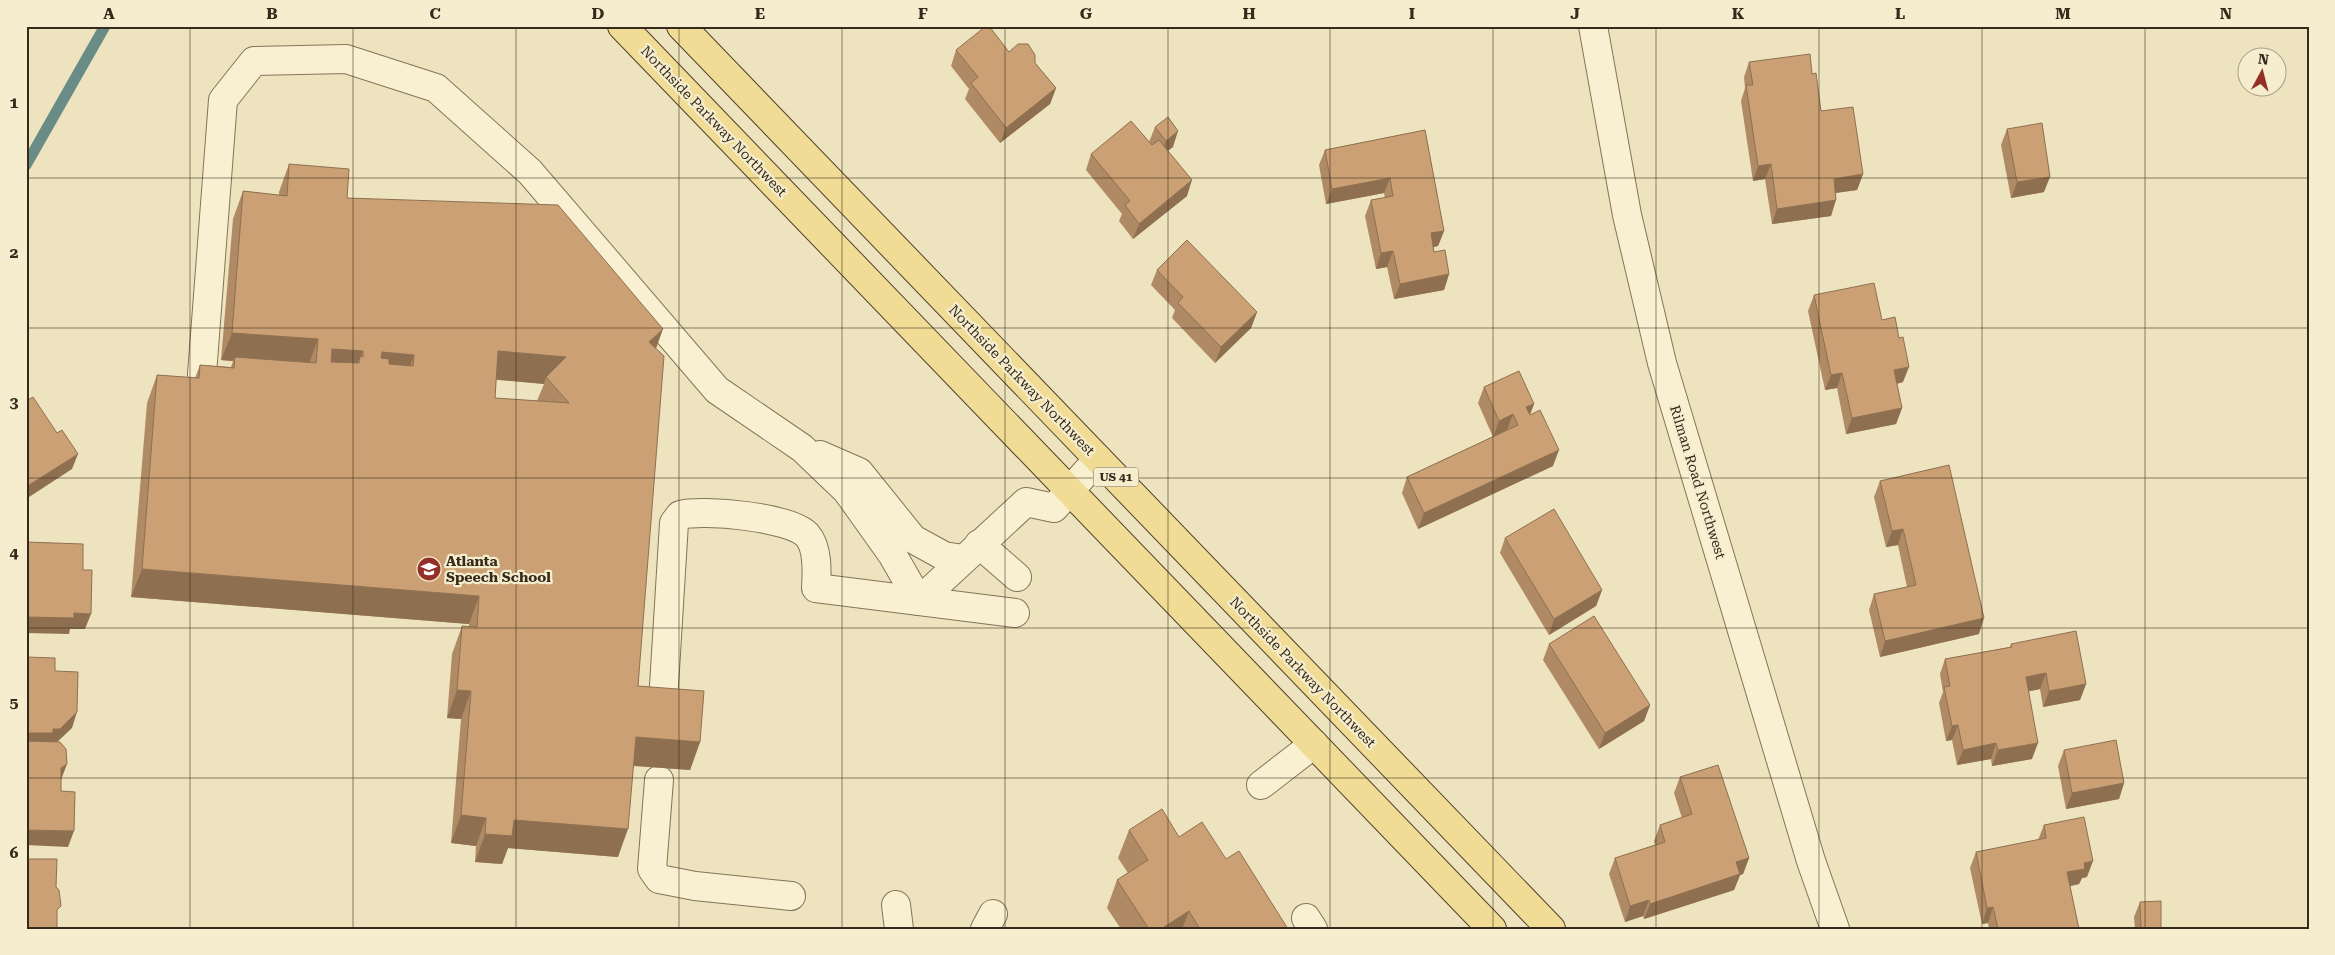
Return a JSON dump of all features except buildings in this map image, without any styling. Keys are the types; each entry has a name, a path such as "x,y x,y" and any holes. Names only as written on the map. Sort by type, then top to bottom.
{"main road":[{"name":"Northside Parkway Northwest","path":"622,26 1062,499 1314,744 1492,929"},
{"name":"Northside Parkway Northwest","path":"680,26 1551,929"}],"street":[{"name":"Rilman Road Northwest","path":"1592,26 1627,215 1662,362 1809,852 1835,929"},
{"path":"202,374 224,100 254,61 346,59 436,88 530,172 717,390 802,448 847,491 892,554 919,601"},
{"path":"802,448 859,472 913,539 944,556 971,552 1017,577"},
{"path":"919,601 1026,502 1062,499 1098,459"},
{"path":"663,702 674,522 680,515 693,511 785,523 798,528 809,537 817,563 816,588 1015,613"},
{"path":"1262,785 1314,744"},
{"path":"659,780 652,869 659,879 695,886 791,896"}],"waterway":[{"path":"26,165 105,26"}],"place":[{"name":"Atlanta Speech School","path":"429,569"}]}
